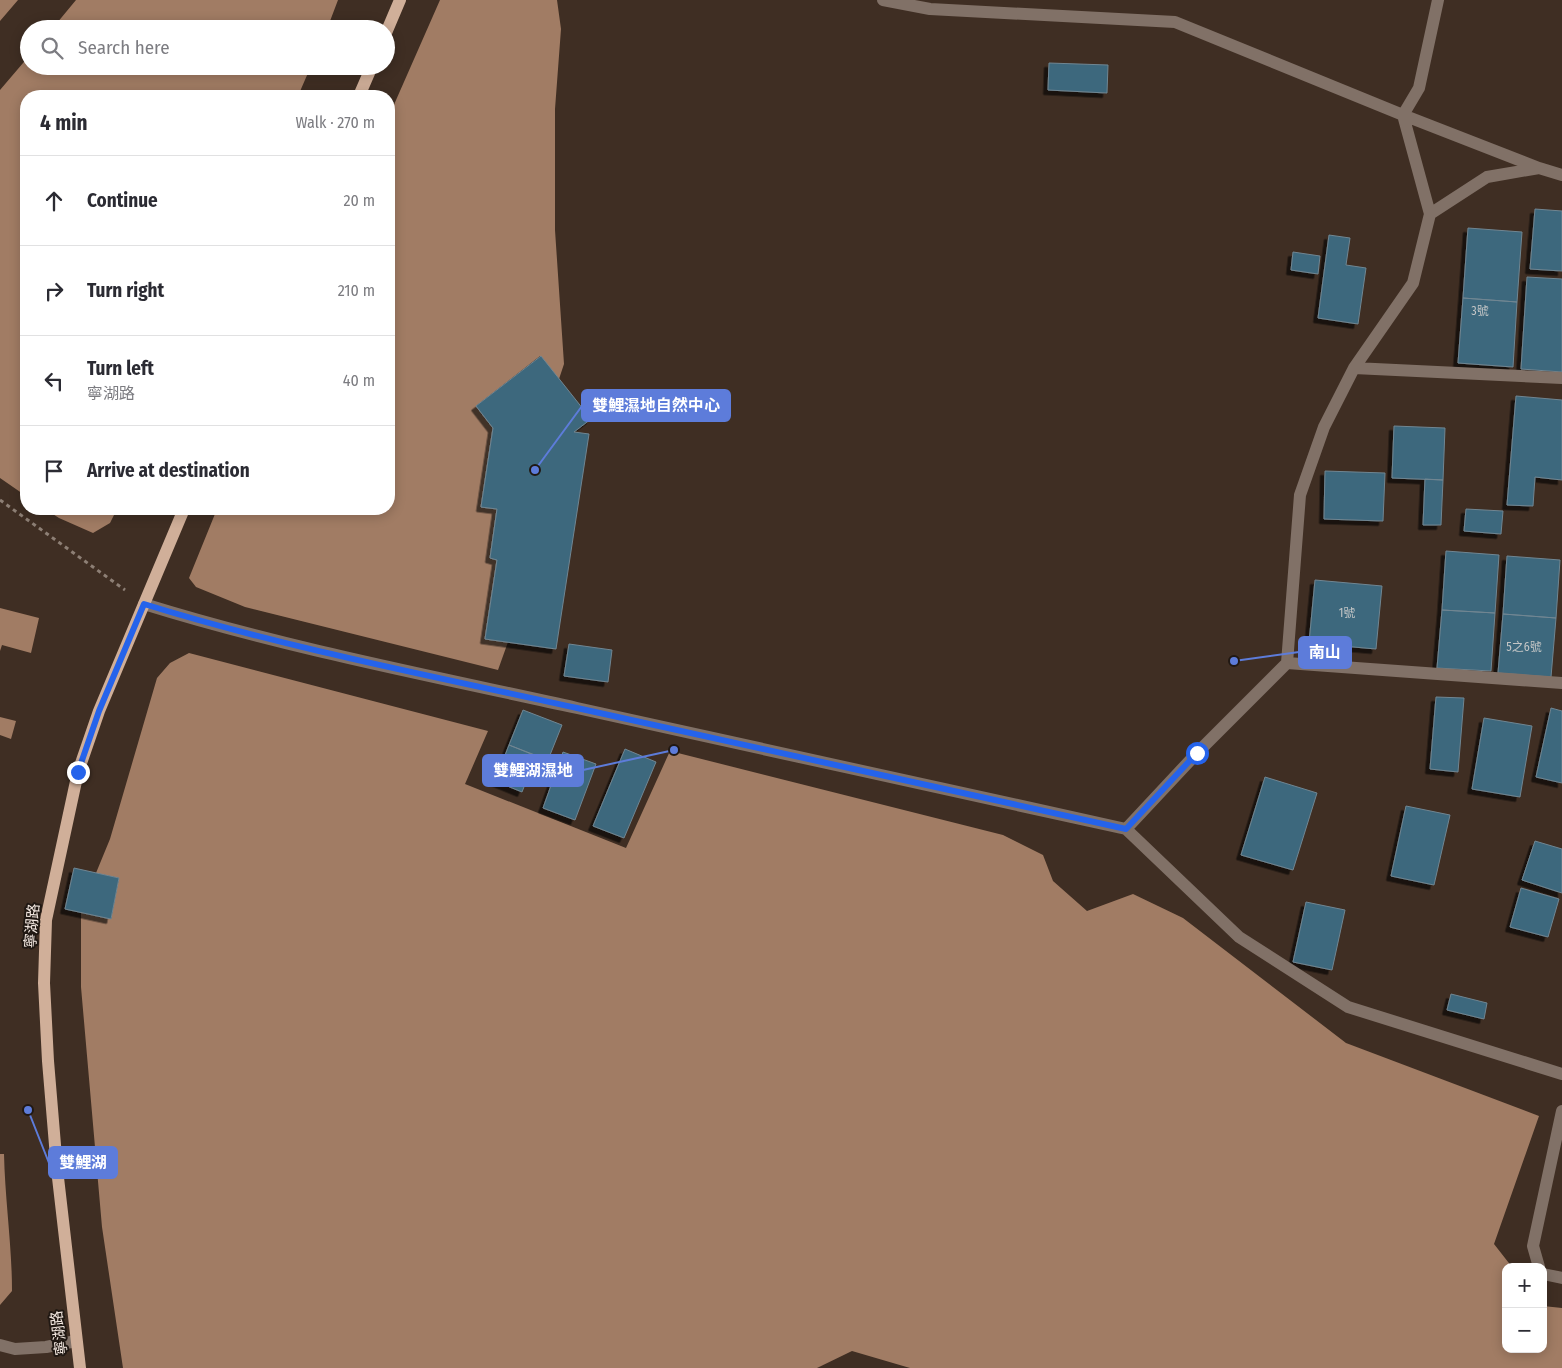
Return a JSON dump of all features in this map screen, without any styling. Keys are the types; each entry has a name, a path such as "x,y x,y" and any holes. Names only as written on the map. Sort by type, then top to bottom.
{"main road":[{"path":"392,20 400,0"},
{"path":"362,90 368,75"},
{"name":"寧湖路","path":"80,1368 57,1168 48,1062 44,983 46,920 78,772 99,711 181,515"}],"street":[{"path":"883,0 930,9 1175,22 1403,115 1539,168 1562,175"},
{"path":"1126,829 1197,753 1287,663 1300,495 1324,427 1354,368 1413,283 1430,214 1403,115 1419,88 1438,0"},
{"path":"1430,214 1487,178 1539,168"},
{"path":"1354,368 1562,378"},
{"path":"144,604 222,627 391,669 574,707 1126,829 1239,937 1348,1007 1562,1074"},
{"path":"1287,663 1562,684"},
{"path":"1538,1263 1533,1246 1562,1111"},
{"path":"1547,1275 1562,1278"},
{"path":"0,1345 15,1349 46,1347 76,1341"}],"path":[{"path":"0,500 20,514"},
{"path":"21,515 144,604"}],"shaded area":[{"path":"0,0 18,0 0,21"},
{"path":"76,0 338,0 330,20 59,20"},
{"path":"440,0 557,0 561,29 555,109 555,230 564,364 559,379 540,356 476,406 493,428 481,506 497,509 490,558 497,560 485,639 508,642 498,670 245,607 196,587 189,578 215,515 395,515 395,102"},
{"path":"20,67 20,75 307,75 301,90 20,90 20,492 0,478 0,90"},
{"path":"54,515 114,515 110,523 93,533"},
{"path":"0,608 39,618 31,653 2,645 0,651"},
{"path":"189,653 488,731 465,784 626,848 670,751 1003,835 1043,855 1053,881 1087,911 1133,894 1183,918 1346,1043 1539,1116 1494,1244 1509,1263 1502,1263 1502,1353 1547,1353 1547,1306 1562,1308 1562,1368 910,1368 852,1351 817,1368 123,1368 102,1227 81,987 81,913 111,919 119,878 96,873 110,839 157,678 170,663"},
{"path":"0,717 16,721 11,739 0,735"},
{"path":"0,1154 4,1154 12,1291 0,1305"}],"building":[{"path":"1049,63 1108,65 1107,93 1048,90"},
{"path":"1535,209 1562,211 1562,271 1530,269"},
{"path":"1468,228 1522,232 1517,302 1463,298"},
{"path":"1329,235 1350,238 1346,265 1366,268 1358,324 1318,318"},
{"path":"1293,252 1320,256 1318,274 1291,270"},
{"path":"1527,277 1562,279 1562,372 1521,369"},
{"path":"1463,298 1517,302 1513,367 1458,363"},
{"path":"541,356 591,419 574,432 589,434 556,649 485,639 497,560 490,558 497,509 481,507 493,428 476,406"},
{"path":"1516,396 1562,400 1562,480 1535,477 1533,506 1507,505"},
{"path":"1394,426 1445,428 1443,480 1392,478"},
{"path":"1325,471 1385,473 1383,521 1324,519"},
{"path":"1425,479 1443,480 1441,525 1423,525"},
{"path":"1466,509 1503,511 1501,534 1464,531"},
{"path":"1446,551 1499,555 1495,613 1442,610"},
{"path":"1507,556 1560,560 1556,618 1503,614"},
{"path":"1315,580 1382,586 1376,649 1309,643"},
{"path":"1442,610 1495,613 1491,671 1437,668"},
{"path":"1503,614 1556,618 1551,677 1498,673"},
{"path":"569,644 612,650 608,682 564,676"},
{"path":"1436,697 1464,698 1458,772 1430,769"},
{"path":"1551,708 1562,711 1562,783 1536,777"},
{"path":"523,710 562,725 548,760 509,745"},
{"path":"1484,718 1532,726 1520,797 1472,789"},
{"path":"509,745 536,756 522,792 495,781"},
{"path":"625,749 656,762 624,838 593,826"},
{"path":"563,752 596,764 575,820 543,808"},
{"path":"1265,777 1317,793 1293,870 1241,855"},
{"path":"1406,806 1450,815 1434,885 1391,876"},
{"path":"1535,841 1562,849 1562,893 1522,880"},
{"path":"74,868 119,878 111,919 65,909"},
{"path":"1521,888 1559,899 1548,937 1510,927"},
{"path":"1306,902 1345,910 1332,970 1293,962"},
{"path":"1451,994 1487,1003 1484,1019 1447,1010"}],"place":[{"name":"雙鯉濕地自然中心","path":"535,470"},
{"name":"南山","path":"1234,661"},
{"name":"雙鯉湖濕地","path":"674,750"},
{"name":"雙鯉湖","path":"28,1110"}],"route":[{"path":"78,772 99,711 144,604 189,618 391,669 574,707 1126,829 1197,753"}]}
